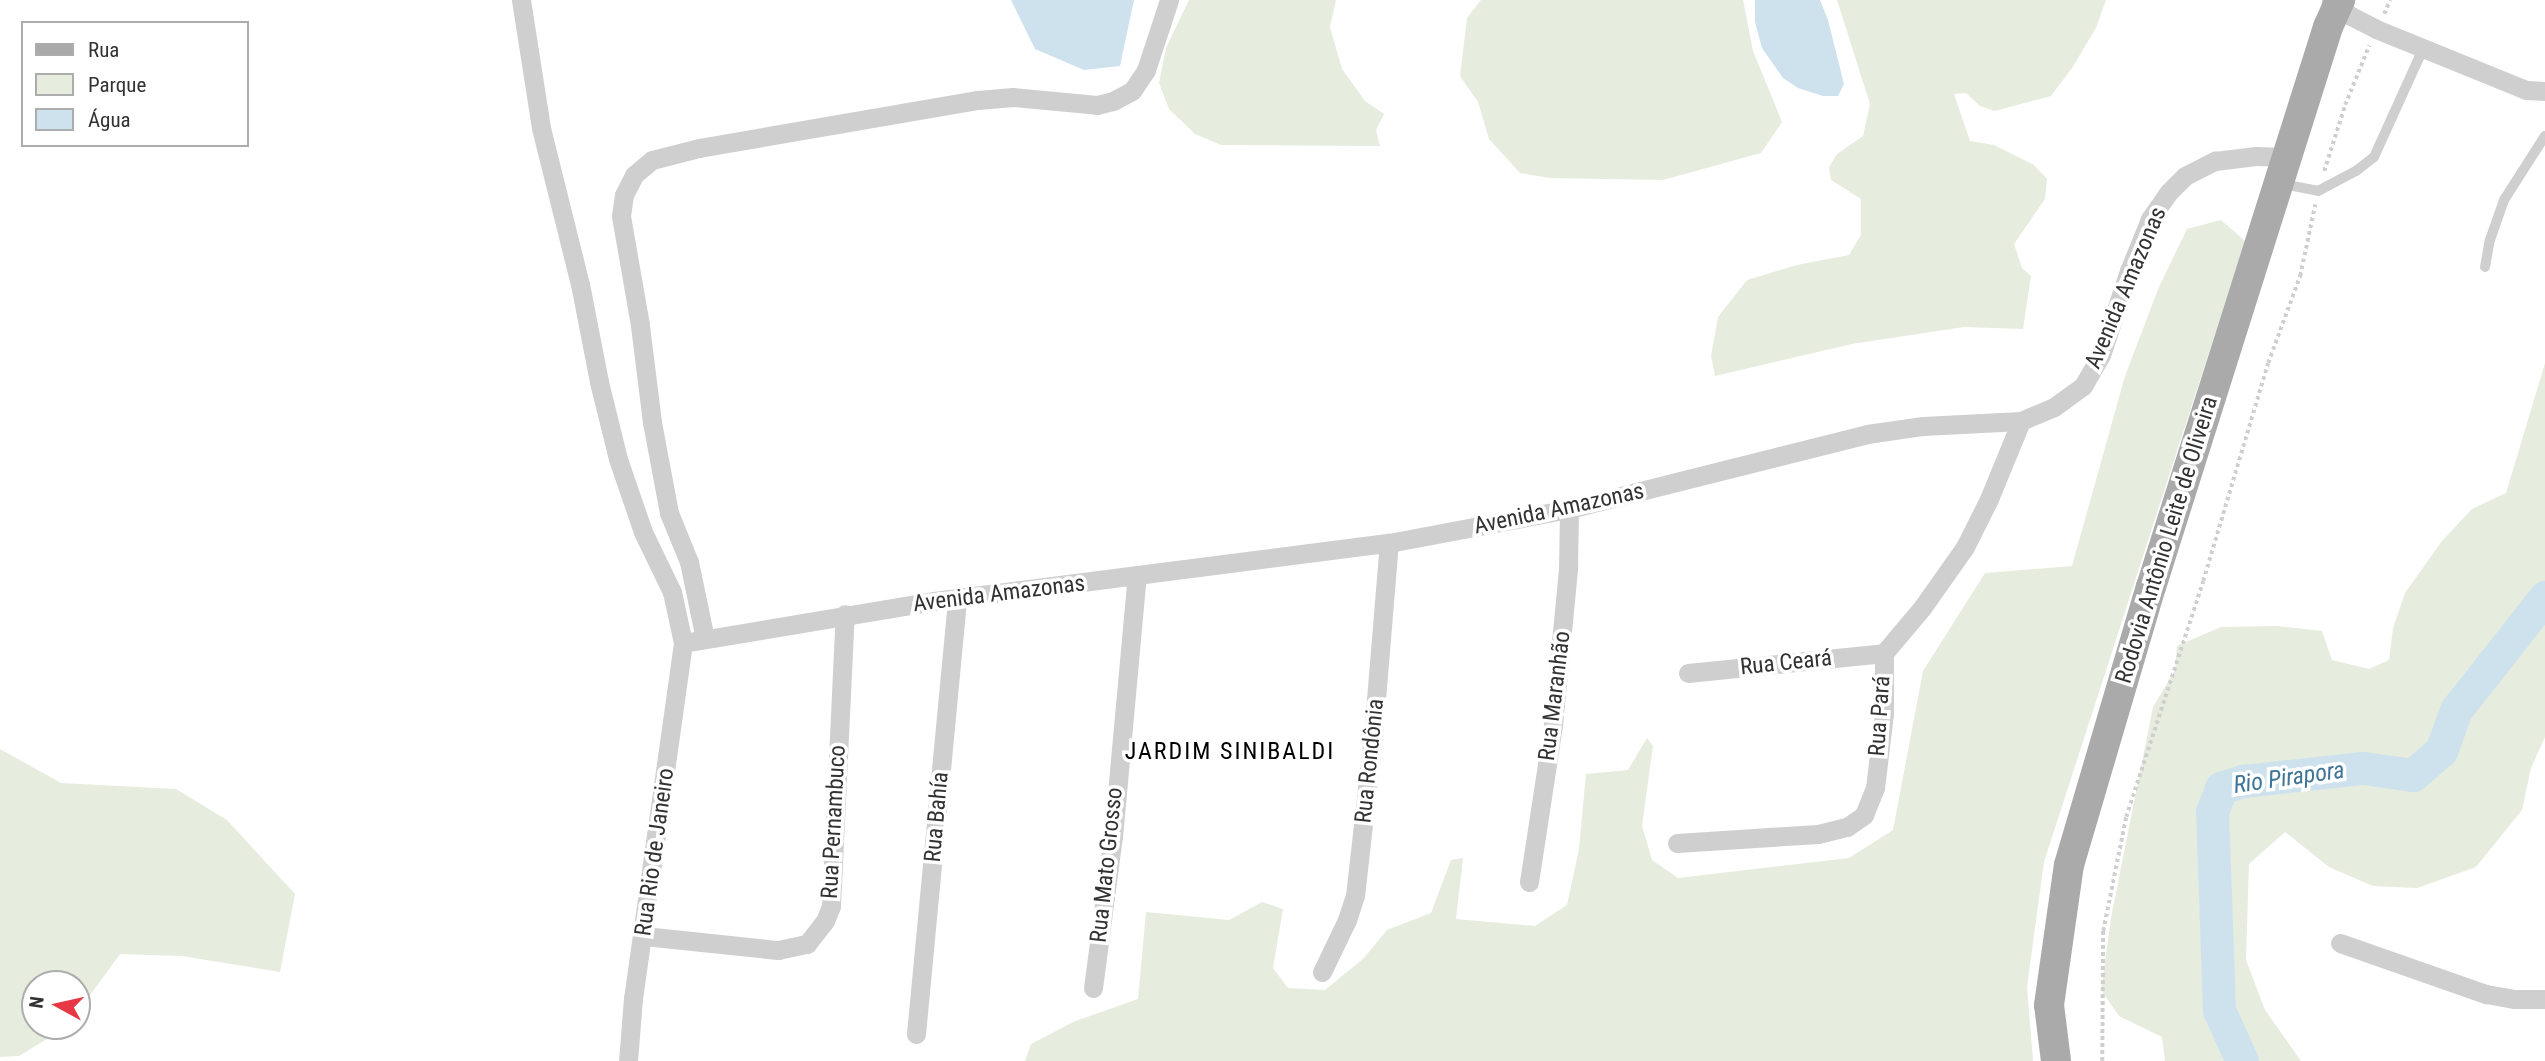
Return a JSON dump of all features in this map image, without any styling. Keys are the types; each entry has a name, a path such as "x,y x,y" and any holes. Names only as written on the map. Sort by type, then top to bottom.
{"main road":[{"name":"Rodovia Antônio Leite de Oliveira","path":"2056,1061 2049,1005 2069,866 2151,587 2333,7"}],"street":[{"name":"Rua Rio de Janeiro","path":"522,0 541,128 580,284 618,459 643,532 672,592 683,643 644,936 633,998 628,1061"},
{"path":"705,639 689,562 669,513 652,422 640,325 621,216 624,195 634,175 652,160 699,148 978,100 1013,97 1097,105 1113,101 1132,91 1146,70 1169,0"},
{"path":"2333,7 2376,29 2526,90 2545,91"},
{"name":"Avenida Amazonas","path":"683,643 845,614 1389,543 1569,509 1867,434 1923,426 2021,421 2054,407 2083,386 2101,355 2129,271 2150,219 2168,193 2185,176 2215,161 2256,156 2283,170"},
{"name":"Rua Pará","path":"1677,844 1818,834 1847,827 1864,815 1875,788 1884,714 1884,653 1922,608 1965,547 1989,499 2021,421"},
{"name":"Rua Maranhão","path":"1529,882 1556,699 1568,569 1569,509"},
{"name":"Rua Rondônia","path":"1322,972 1347,920 1355,896 1374,736 1389,543"},
{"name":"Rua Mato Grosso","path":"1093,988 1113,837 1137,575"},
{"name":"Rua Bahía","path":"916,1034 957,599"},
{"name":"Rua Pernambuco","path":"644,936 778,950 807,944 825,921 831,906 845,614"},
{"name":"Rua Ceará","path":"1688,673 1884,653"},
{"path":"2340,943 2486,994 2514,999 2545,999"}],"lane":[{"path":"2283,170 2318,191 2356,171 2374,157 2423,49"},
{"path":"2486,267 2490,240 2504,200 2545,136"}],"path":[{"path":"2102,1061 2102,931 2126,817 2203,581 2268,363 2300,276 2318,191 2346,105 2390,0"}],"green space":[{"path":"1189,0 1336,0 1330,27 1342,69 1365,101 1384,114 1376,130 1380,146 1221,145 1195,134 1169,109 1159,83 1166,48"},
{"path":"1481,0 1743,0 1753,51 1782,122 1761,153 1663,180 1550,178 1520,173 1489,139 1478,102 1460,76 1467,18"},
{"path":"1837,0 2106,0 2096,28 2051,96 1995,111 1980,106 1966,93 1954,94 1970,141 1994,145 2034,165 2047,179 2045,199 2014,244 2022,268 2031,276 2023,329 1964,327 1852,344 1715,376 1711,356 1718,317 1747,280 1797,265 1849,255 1861,235 1861,199 1831,180 1829,167 1837,154 1863,136 1870,104"},
{"path":"2221,220 2245,241 2044,862 2027,987 2033,1061 1025,1061 1031,1044 1073,1022 1138,999 1146,912 1229,920 1262,902 1283,909 1273,968 1288,988 1325,990 1364,958 1387,930 1431,913 1451,860 1463,858 1456,919 1535,926 1567,905 1579,849 1586,774 1628,770 1647,738 1653,746 1642,826 1652,860 1678,878 1849,858 1893,830 1923,671 1985,573 2072,566 2125,376 2159,287 2187,229"},
{"path":"2545,363 2545,737 2531,768 2522,810 2476,867 2417,888 2373,886 2329,867 2285,832 2249,864 2246,960 2265,1010 2301,1061 2165,1061 2162,1037 2119,1016 2101,990 2111,918 2153,707 2175,670 2177,646 2221,627 2277,626 2322,631 2332,660 2369,669 2389,660 2393,628 2405,593 2442,541 2472,509 2506,493"},
{"path":"0,749 61,783 176,789 227,820 295,894 280,972 182,956 120,954 91,994 91,970 21,970 21,1040 45,1040 19,1056 0,1057"}],"water":[{"path":"1011,0 1134,0 1120,66 1084,70 1035,49"},
{"path":"1755,0 1820,0 1828,20 1844,84 1838,96 1823,96 1798,88 1783,78 1762,48 1755,22"}],"waterway":[{"name":"Rio Pirapora","path":"2242,1061 2219,1010 2212,812 2221,788 2243,781 2363,768 2413,775 2441,751 2456,710 2545,597"}],"district":[{"name":"JARDIM SINIBALDI","path":"1230,752"}]}
